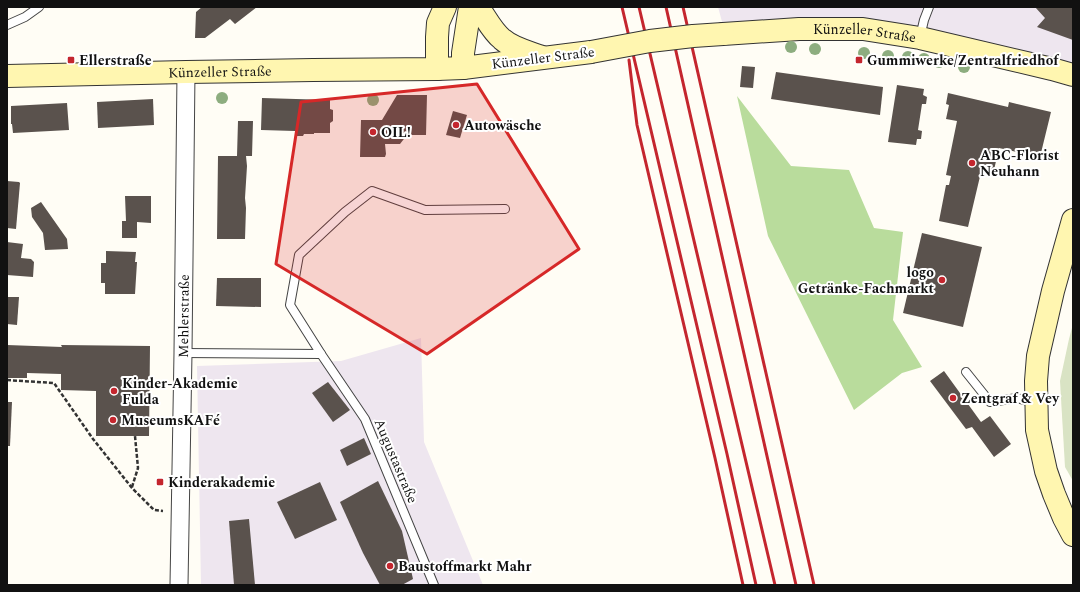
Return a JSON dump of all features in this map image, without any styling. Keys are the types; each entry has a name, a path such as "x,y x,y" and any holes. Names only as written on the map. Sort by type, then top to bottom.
{"main road":[{"path":"437,70 438,23 445,7"},
{"path":"464,68 464,53 470,7"},
{"path":"478,7 494,31 502,39 514,46 545,58"},
{"name":"Künzeller Straße","path":"7,76 313,70 437,70 591,52 650,41 693,36 799,29 863,29 920,38 1073,75"},
{"path":"1073,220 1053,291 1038,356 1036,381 1037,430 1046,471 1064,518 1073,535"}],"street":[{"name":"Mehlerstraße","path":"179,585 186,72"}],"lane":[{"path":"7,25 25,17 39,7"},
{"path":"920,38 929,7"},
{"name":"Augustastraße","path":"434,585 365,419 290,305 299,255 344,212 372,191 425,210 505,209"},
{"path":"183,353 321,354"},
{"path":"966,372 990,402 1017,398 1036,403"}],"path":[{"path":"7,380 54,383 93,439 132,488 154,510 164,511"},
{"path":"132,488 138,468 135,436"}],"highlighted area":[{"path":"477,84 579,249 427,354 276,264 301,102"}],"shaded area":[{"path":"718,7 1073,7 1073,75 960,47 724,29"},
{"path":"421,338 424,442 483,585 201,585 197,366 341,361"}],"green space":[{"path":"737,96 791,166 849,170 874,228 903,232 893,320 922,367 902,373 854,410 768,236"},
{"path":"1073,324 1073,481 1065,467 1060,381"}],"building":[{"path":"202,7 257,7 235,24 230,19 205,38 195,38 196,12"},
{"path":"1035,7 1073,7 1073,40 1037,27 1045,18"},
{"path":"742,66 755,67 753,88 740,87"},
{"path":"776,72 883,87 880,115 771,99"},
{"path":"897,85 924,89 923,95 927,97 926,104 922,104 918,130 922,131 921,139 917,139 916,145 888,142"},
{"name":"ABC-Florist Neuhann","path":"948,93 1008,107 1009,102 1051,112 1040,157 999,148 994,170 982,168 968,227 939,221 946,185 949,185 951,176 946,175 957,121 946,119 949,105 946,104"},
{"path":"397,95 427,95 426,135 407,135 400,144 385,144 385,157 360,157 361,120 382,120"},
{"path":"262,98 330,100 330,109 333,110 333,121 330,123 330,133 314,133 304,134 303,136 295,136 295,131 261,130"},
{"path":"153,99 154,125 98,128 97,102"},
{"path":"67,103 69,130 13,133 11,124 11,106"},
{"name":"Autowäsche","path":"453,111 467,115 460,138 446,135"},
{"path":"238,121 253,121 252,156 246,156 245,239 217,239 218,156 237,156"},
{"path":"7,181 20,183 16,229 7,228"},
{"path":"125,196 151,196 151,223 137,222 137,238 122,238 122,221 126,221"},
{"path":"41,202 67,239 68,249 45,250 43,233 32,217 31,208"},
{"name":"logo Getränke-Fachmarkt","path":"922,233 982,247 963,327 903,313"},
{"path":"7,242 23,244 21,258 31,259 34,262 33,277 7,275"},
{"path":"106,251 136,252 135,262 137,262 135,294 105,294 105,283 101,283 101,263 106,263"},
{"path":"217,278 261,278 261,307 216,306"},
{"path":"7,297 19,297 17,325 7,324"},
{"name":"Kinder-Akademie Fulda","path":"7,345 62,347 61,345 150,346 149,436 96,436 96,391 61,390 61,374 27,373 27,378 7,378"},
{"name":"Zentgraf & Vey","path":"944,371 981,422 990,416 1011,444 994,457 972,427 966,429 930,381"},
{"path":"328,382 350,410 333,422 312,393"},
{"path":"7,402 12,402 10,446 7,446"},
{"path":"364,438 371,454 347,466 340,450"},
{"path":"378,481 402,531 413,579 402,585 380,585 363,553 340,502"},
{"path":"320,482 337,520 295,539 277,502"},
{"path":"249,519 255,585 234,585 229,521"}],"railway":[{"path":"622,7 727,454 756,585"},
{"path":"639,7 775,585"},
{"path":"666,7 796,585"},
{"path":"683,7 814,585"},
{"path":"629,60 637,125 715,458 743,585"}],"place":[{"name":"Ellerstraße","path":"71,60"},
{"name":"Gummiwerke/Zentralfriedhof","path":"859,60"},
{"name":"Autowäsche","path":"456,125"},
{"name":"OIL!","path":"373,132"},
{"name":"ABC-Florist Neuhann","path":"972,163"},
{"name":"logo Getränke-Fachmarkt","path":"942,280"},
{"name":"Kinder-Akademie Fulda","path":"114,391"},
{"name":"Zentgraf & Vey","path":"953,398"},
{"name":"MuseumsKAFé","path":"113,420"},
{"name":"Kinderakademie","path":"160,482"},
{"name":"Baustoffmarkt Mahr","path":"390,566"}]}
